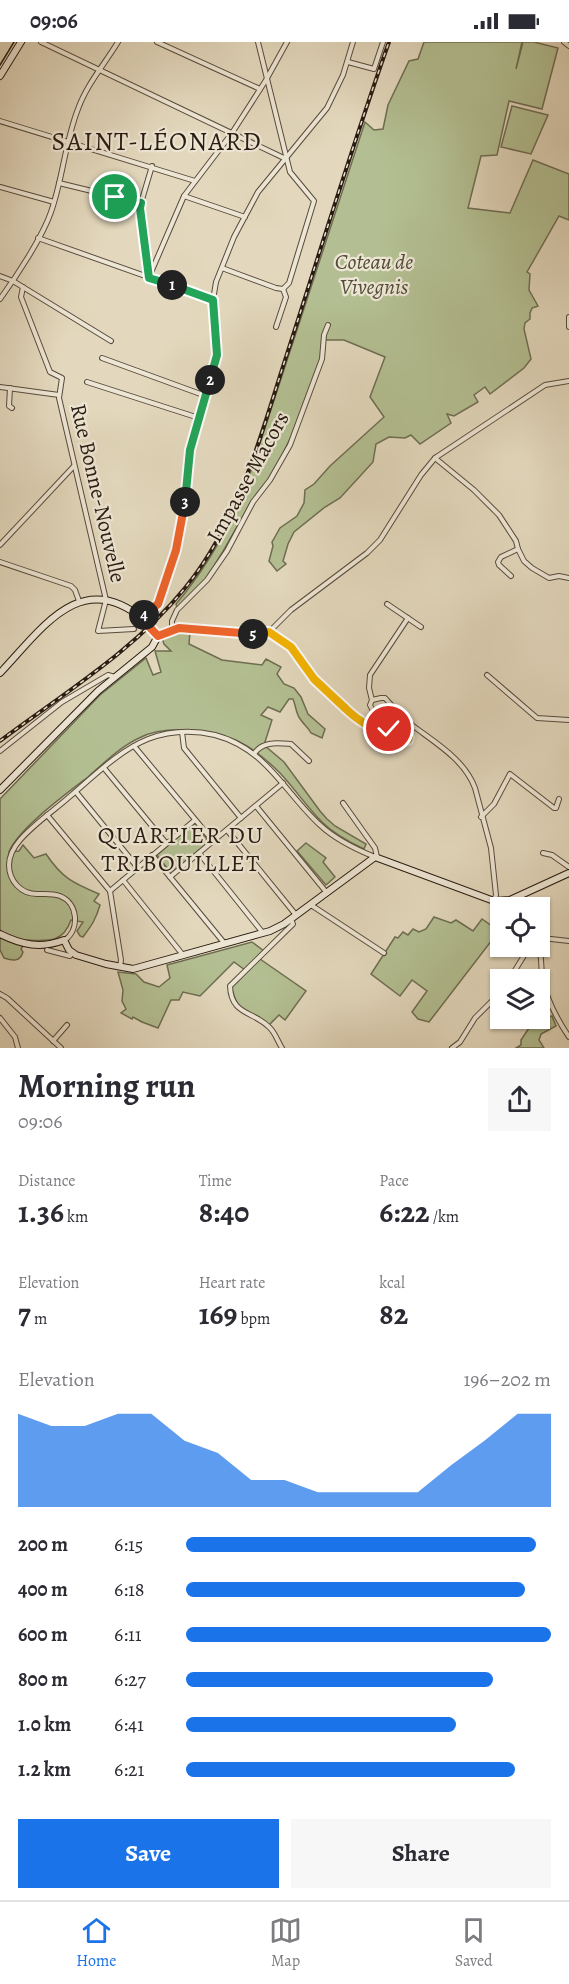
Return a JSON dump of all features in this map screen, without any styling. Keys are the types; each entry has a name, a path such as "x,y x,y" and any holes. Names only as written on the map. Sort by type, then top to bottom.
{"street":[{"path":"0,76 21,42"},
{"path":"41,42 286,159"},
{"path":"0,299 48,220 78,108 118,42"},
{"path":"157,42 260,89"},
{"path":"258,42 290,172 314,201 288,284 283,289"},
{"path":"149,278 184,196 232,133 287,42"},
{"path":"143,619 157,606 182,525 188,459 217,355 213,300 216,282 234,237 258,192 327,108 341,82 353,42"},
{"path":"348,62 374,69 383,42"},
{"path":"0,121 195,181"},
{"path":"149,278 140,208 152,166"},
{"path":"59,183 141,203"},
{"path":"0,187 54,202"},
{"path":"184,196 245,217"},
{"path":"38,238 213,300"},
{"path":"222,268 283,289"},
{"path":"0,276 13,281 111,341"},
{"path":"0,387 58,394 62,378 50,372 21,297 22,287"},
{"path":"276,327 286,297 283,289"},
{"path":"569,317 569,327"},
{"name":"Impasse Macors","path":"172,630 172,621 177,610 207,580 227,551 253,502 270,480 290,444 322,359 324,335 328,325"},
{"path":"102,358 206,396"},
{"path":"156,634 188,628 252,634 269,632 297,605 368,553 380,540 421,474 435,458 545,385 569,381"},
{"path":"87,382 199,418"},
{"path":"10,388 9,406 12,408"},
{"name":"Rue Bonne-Nouvelle","path":"58,394 106,600"},
{"path":"435,458 474,490 499,515 516,541 524,561 538,573 549,578 559,576 569,578"},
{"path":"0,545 74,465"},
{"path":"511,576 498,562 501,557 518,549"},
{"path":"0,562 71,586 79,601"},
{"path":"0,673 54,617 79,601 106,600 123,605 143,619 156,634"},
{"path":"106,600 98,631 134,629"},
{"path":"387,604 421,627"},
{"path":"269,632 291,647 314,679 352,715 379,731 407,741 409,737 407,735 389,729 374,713 370,705 372,700 369,688 370,675 408,618"},
{"path":"0,790 98,691 152,647 156,634"},
{"path":"0,751 69,697 108,675 115,677"},
{"path":"487,675 537,718 569,720"},
{"path":"372,700 385,698 400,715 458,763 473,784 490,848 497,897"},
{"path":"182,732 184,748 241,818"},
{"path":"0,934 16,941 43,946 64,940 72,934 75,912 70,903 55,894 33,894 14,883 9,869 9,860 16,846 47,815 134,746 154,737 182,732 216,736 231,741 254,754 269,767 316,821 347,845 490,899"},
{"path":"254,754 264,745 291,744 309,761"},
{"path":"134,746 213,841"},
{"path":"104,768 166,843"},
{"path":"481,817 494,804 510,774 554,808 559,799"},
{"path":"170,877 283,783"},
{"path":"76,792 138,868"},
{"path":"343,803 375,848 376,857"},
{"path":"256,806 327,893"},
{"path":"47,815 110,891 121,960 120,968"},
{"path":"110,891 195,819"},
{"path":"227,830 294,917 293,924 230,986 236,1006 271,1028 282,1048"},
{"path":"199,853 263,934"},
{"path":"543,853 552,855 569,867"},
{"path":"152,855 225,944"},
{"path":"64,940 72,953 120,968 133,969 183,956 278,928 376,857"},
{"path":"517,897 569,873"},
{"path":"123,880 183,956"},
{"path":"311,905 384,953"},
{"path":"550,938 569,941"},
{"path":"46,950 70,956 72,953"},
{"path":"0,994 60,1048"},
{"path":"550,1002 569,1037"},
{"path":"453,1048 460,1042 475,1018 490,1003"},
{"path":"0,1018 15,1037 18,1048"},
{"path":"53,1041 67,1025"}],"green space":[{"name":"Coteau de Vivegnis","path":"424,42 522,42 516,69 523,42 534,42 558,48 542,109 509,101 497,155 481,156 468,208 510,213 533,160 569,174 569,220 559,216 527,272 530,274 529,290 538,306 532,308 530,319 525,323 524,329 531,359 524,368 490,394 485,387 474,395 478,402 454,416 447,414 451,423 420,444 411,435 405,438 389,437 376,444 373,462 340,498 294,532 283,561 286,564 277,571 269,561 272,542 280,528 297,516 304,503 305,490 384,417 370,397 385,357 344,340 324,340 322,359 292,435 272,475 250,504 206,579 177,608 176,604 214,551 244,492 365,122 374,130 383,129 388,105 409,61 418,59"},
{"path":"512,106 548,115 531,154 501,147"},
{"path":"180,632 190,632 189,644 222,660 262,665 266,659 281,667 277,674 284,684 294,688 301,697 308,714 325,729 322,738 311,733 298,716 293,699 289,699 280,712 268,707 261,715 272,720 264,745 284,762 327,819 366,844 364,849 327,826 280,773 259,754 238,741 203,731 169,730 150,733 119,751 44,812 22,833 9,852 19,851 23,845 34,858 46,854 57,869 69,879 99,894 94,901 100,905 91,925 83,937 77,931 83,922 71,920 68,928 59,937 48,940 27,940 21,949 23,952 20,958 13,960 4,958 0,950 0,799 100,695 146,658 153,675 161,672 155,651 171,651 162,638"},
{"path":"193,824 196,824 209,842 170,872 157,855"},
{"path":"306,843 326,858 323,862 335,877 326,885 297,851"},
{"path":"434,917 451,923 456,920 473,931 482,919 490,925 490,943 429,1022 418,1019 412,1012 427,991 412,980 400,996 371,974 395,937 398,938 403,932 408,935 413,929 419,932 426,929"},
{"path":"252,942 264,951 245,970 234,962 200,996 183,992 179,1000 171,1000 158,1028 121,1013 126,1009 122,1001 123,990 118,972 136,974 144,982 159,987 170,978 167,965"},
{"path":"260,959 306,991 285,1020 279,1015 269,1025 240,1007 231,986"},
{"path":"552,1016 556,1026 541,1034 539,1040 544,1048 516,1048 521,1045 521,1040 528,1029 550,1029 550,1017"}],"tram line":[{"path":"0,65 14,42"}],"railway":[{"path":"0,741 97,670 144,632 185,588 220,535 234,507 257,448 389,42"}],"district":[{"name":"SAINT-LÉONARD","path":"157,141"},
{"name":"QUARTIER DU TRIBOUILLET","path":"181,849"}],"route":[{"path":"115,197 141,203 149,278 213,300 217,344 217,355 188,459 182,525 176,550 157,606 141,618 158,636 179,628 252,634 269,632 291,647 314,679 352,715 395,738 408,740 407,735 389,729"}]}
